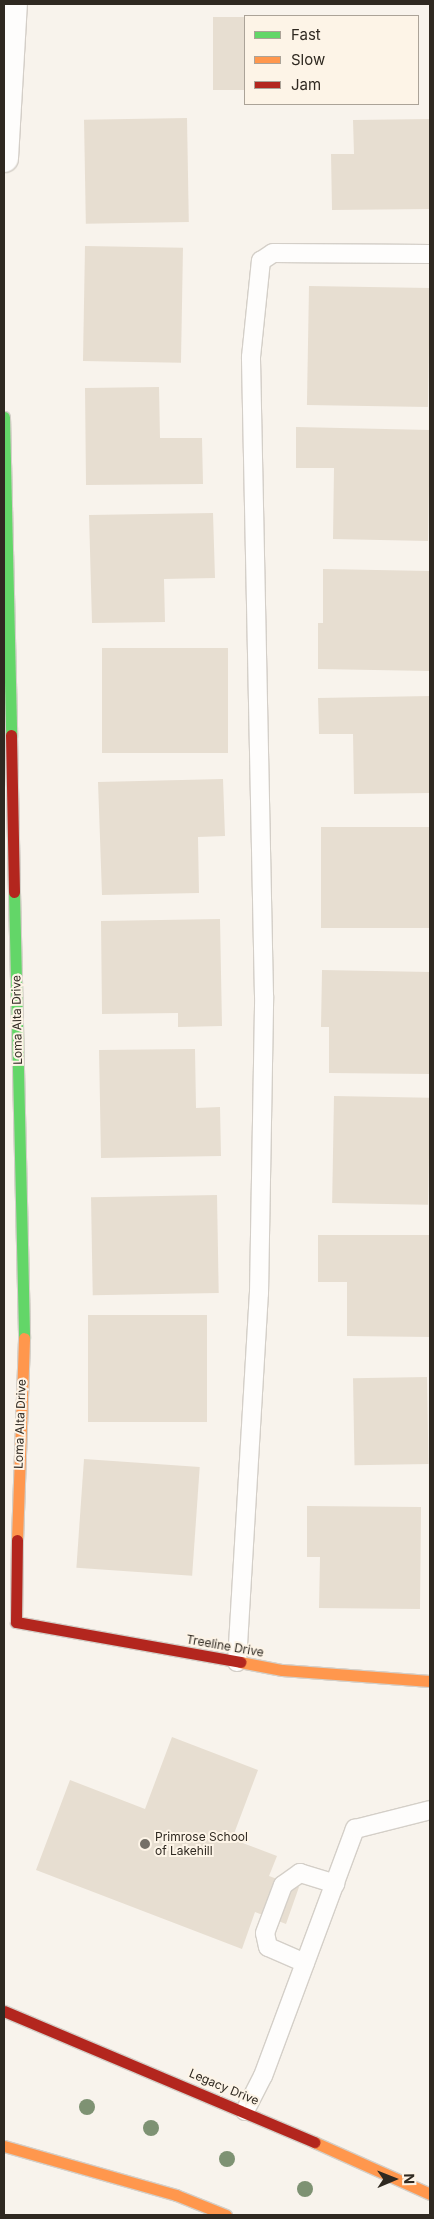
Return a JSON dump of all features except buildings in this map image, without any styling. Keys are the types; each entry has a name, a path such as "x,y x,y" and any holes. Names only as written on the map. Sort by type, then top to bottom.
{"street":[{"path":"4,158 13,4"},
{"name":"Loma Alta Drive","path":"4,417 24,1328 17,1497 16,1622"},
{"name":"Treeline Drive","path":"16,1622 282,1670 430,1681"},
{"name":"Legacy Drive","path":"4,2011 245,2111 430,2194"},
{"path":"4,2146 176,2195 226,2215"}],"lane":[{"path":"237,1662 260,1293 264,996 251,357 261,261 273,253 430,254"},
{"path":"4,1636 16,1622"},
{"path":"245,2111 262,2076 356,1829 430,1810"},
{"path":"305,1963 268,1947 265,1933 284,1885 300,1873 335,1884"}],"traffic: fast":[{"path":"4,417 11,735"},
{"path":"14,892 24,1338"}],"traffic: slow":[{"path":"17,1540 24,1338"},
{"path":"240,1662 282,1670 430,1681"},
{"path":"314,2142 430,2194"},
{"path":"4,2146 176,2195 226,2215"}],"traffic: jam":[{"path":"11,735 14,892"},
{"path":"17,1540 16,1622 240,1662"},
{"path":"4,2011 314,2142"}],"place":[{"name":"Primrose School of Lakehill","path":"145,1844"}]}
